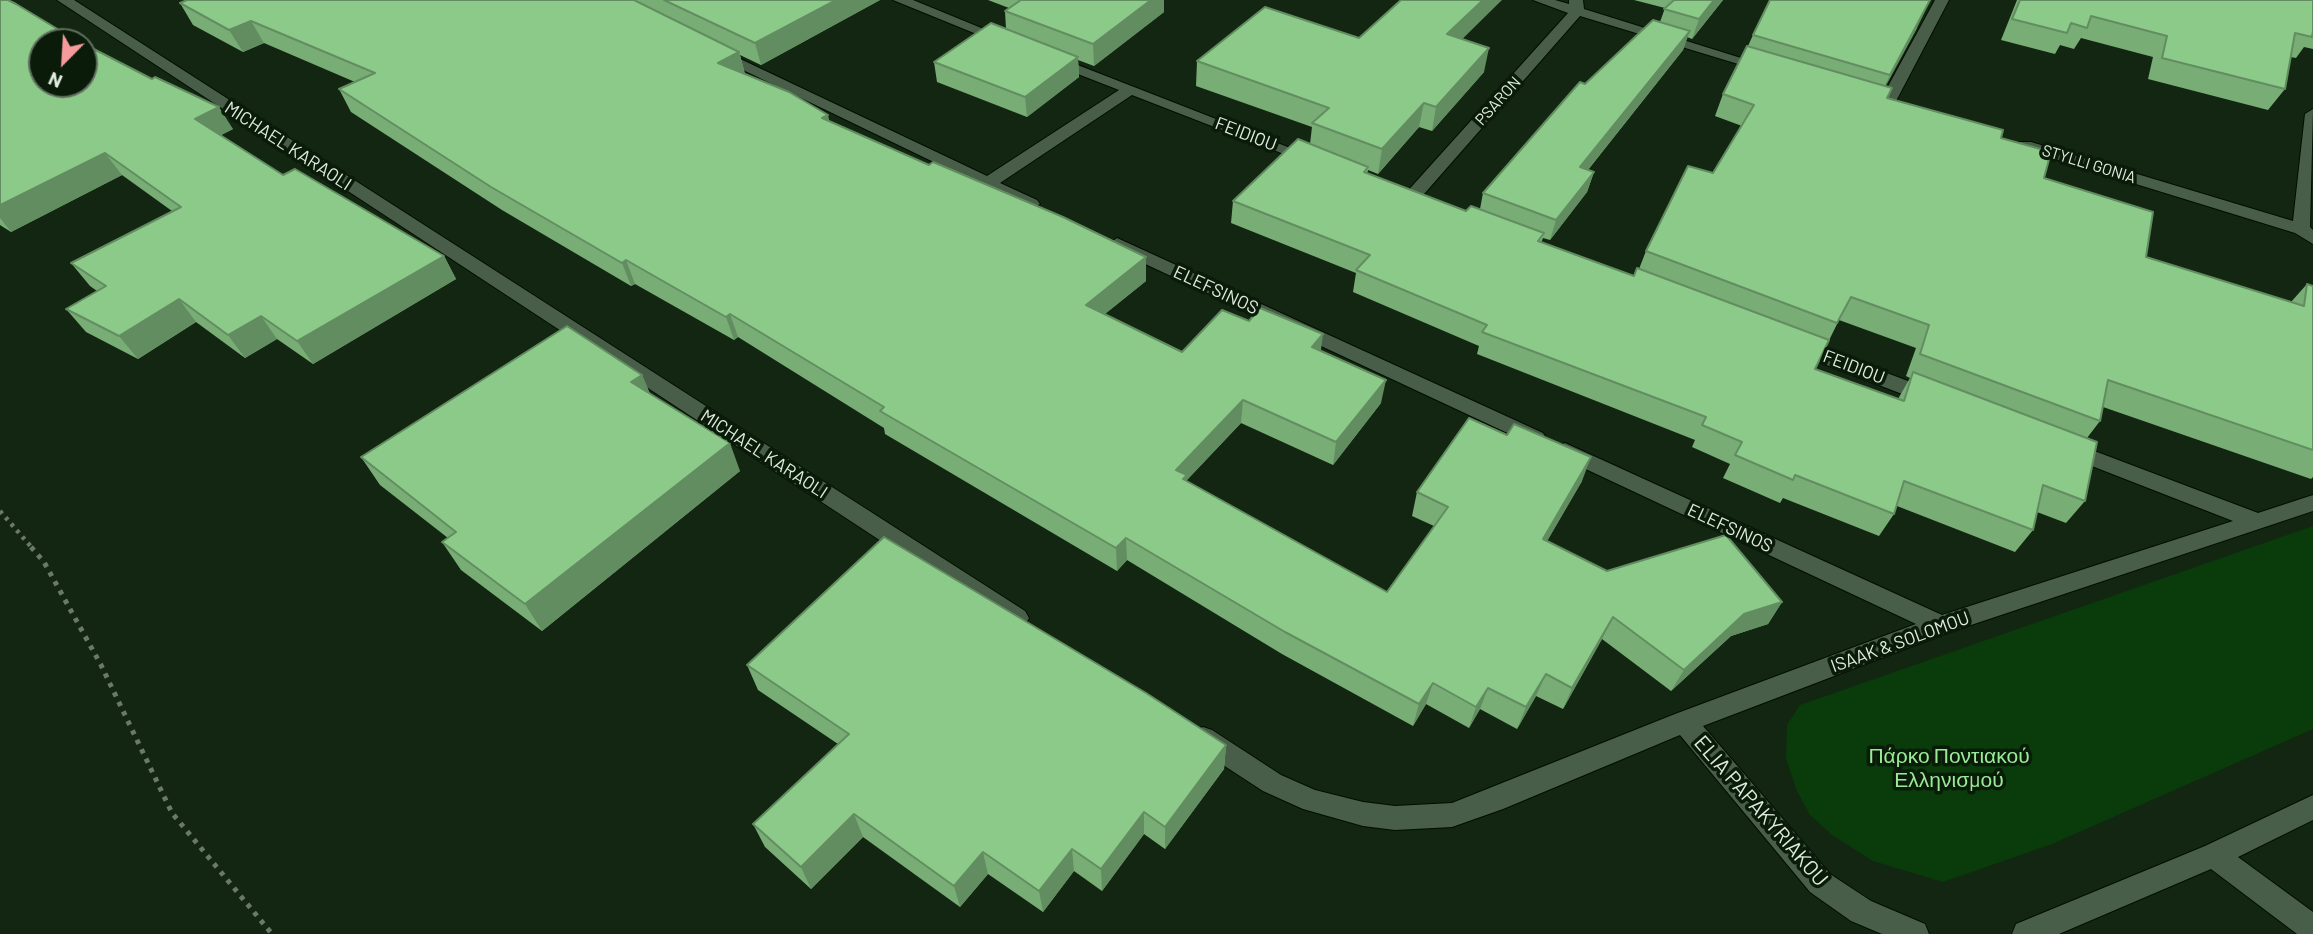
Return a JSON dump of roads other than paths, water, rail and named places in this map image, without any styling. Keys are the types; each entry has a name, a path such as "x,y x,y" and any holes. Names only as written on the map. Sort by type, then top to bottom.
{"street":[{"name":"MICHAEL KARAOLI","path":"64,0 1037,631"},
{"name":"FEIDIOU","path":"900,0 1335,168"},
{"path":"1540,0 1577,6 1781,72"},
{"path":"1887,103 1942,0"},
{"name":"PSARON","path":"1411,198 1577,6"},
{"path":"700,44 1050,213"},
{"path":"987,184 1131,89"},
{"path":"2307,234 2313,114"},
{"name":"STYLLI GONIA","path":"2007,140 2307,234"},
{"name":"ELEFSINOS","path":"1100,236 1941,625"},
{"name":"FEIDIOU","path":"1776,338 1946,403"},
{"path":"2050,443 2259,523"},
{"name":"ISAAK & SOLOMOU","path":"1190,730 1272,783 1312,801 1363,814 1395,818 1452,816 1494,802 1684,722 1941,625 2259,523 2313,503"},
{"name":"ELIA PAPAKYRIAKOU","path":"1684,722 1820,883 1861,911 1915,934"},
{"path":"2026,934 2214,855 2313,807"},
{"path":"2214,855 2313,929"}],"park label":[{"name":"Πάρκο Ποντιακού Ελληνισμού","path":"1949,768"}]}
